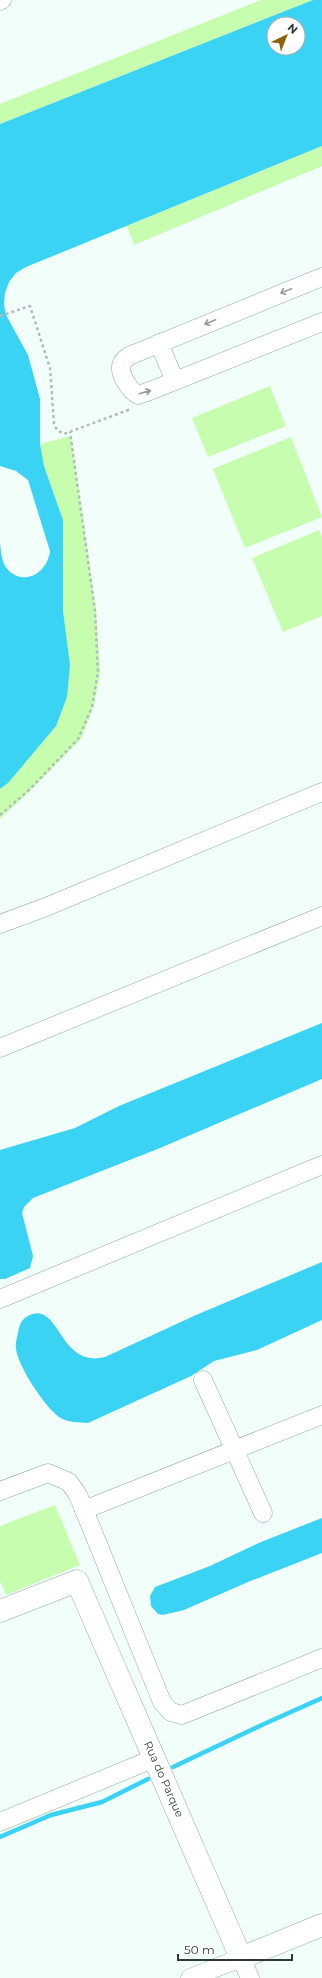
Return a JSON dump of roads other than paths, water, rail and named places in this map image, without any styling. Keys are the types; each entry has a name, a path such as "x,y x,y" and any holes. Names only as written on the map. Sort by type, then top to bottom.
{"street":[{"path":"322,277 129,356 122,363 120,370 131,391 138,394 144,393 322,322"},
{"path":"159,343 175,381"},
{"path":"0,924 46,907 322,792"},
{"path":"0,1048 322,916"},
{"path":"0,1299 322,1165"},
{"path":"203,1380 263,1514"},
{"path":"84,1510 322,1415"},
{"path":"0,1491 48,1473 69,1482 78,1495 162,1702 171,1712 182,1715 322,1658"},
{"name":"Rua do Parque","path":"0,1611 77,1581 250,1978"},
{"path":"0,1822 155,1758"},
{"path":"190,1978 322,1925"}],"water":[{"path":"313,0 322,0 322,146 26,267 16,273 9,282 5,293 4,304 6,315 28,355 40,399 40,444 44,466 63,520 63,611 70,665 67,697 56,726 8,783 0,789 0,543 4,564 16,576 31,576 38,573 48,560 50,551 28,480 16,471 0,466 0,124 266,19 266,56 306,56 306,16 273,16"},
{"path":"322,1023 322,1079 160,1148 33,1198 24,1207 22,1213 33,1256 30,1268 5,1279 0,1279 0,1150 75,1128 119,1106"},
{"path":"322,1262 322,1320 257,1350 214,1361 191,1376 88,1423 66,1420 53,1412 26,1375 21,1365 16,1345 19,1328 22,1321 28,1316 39,1313 47,1317 68,1345 78,1353 90,1358 105,1357 196,1315"},
{"path":"322,1518 322,1553 248,1582 184,1610 163,1615 158,1614 151,1606 150,1596 155,1587 210,1566 261,1542"}],"waterway":[{"path":"173,1767 322,1698"},
{"path":"0,1837 51,1815 102,1802 148,1779"}]}
